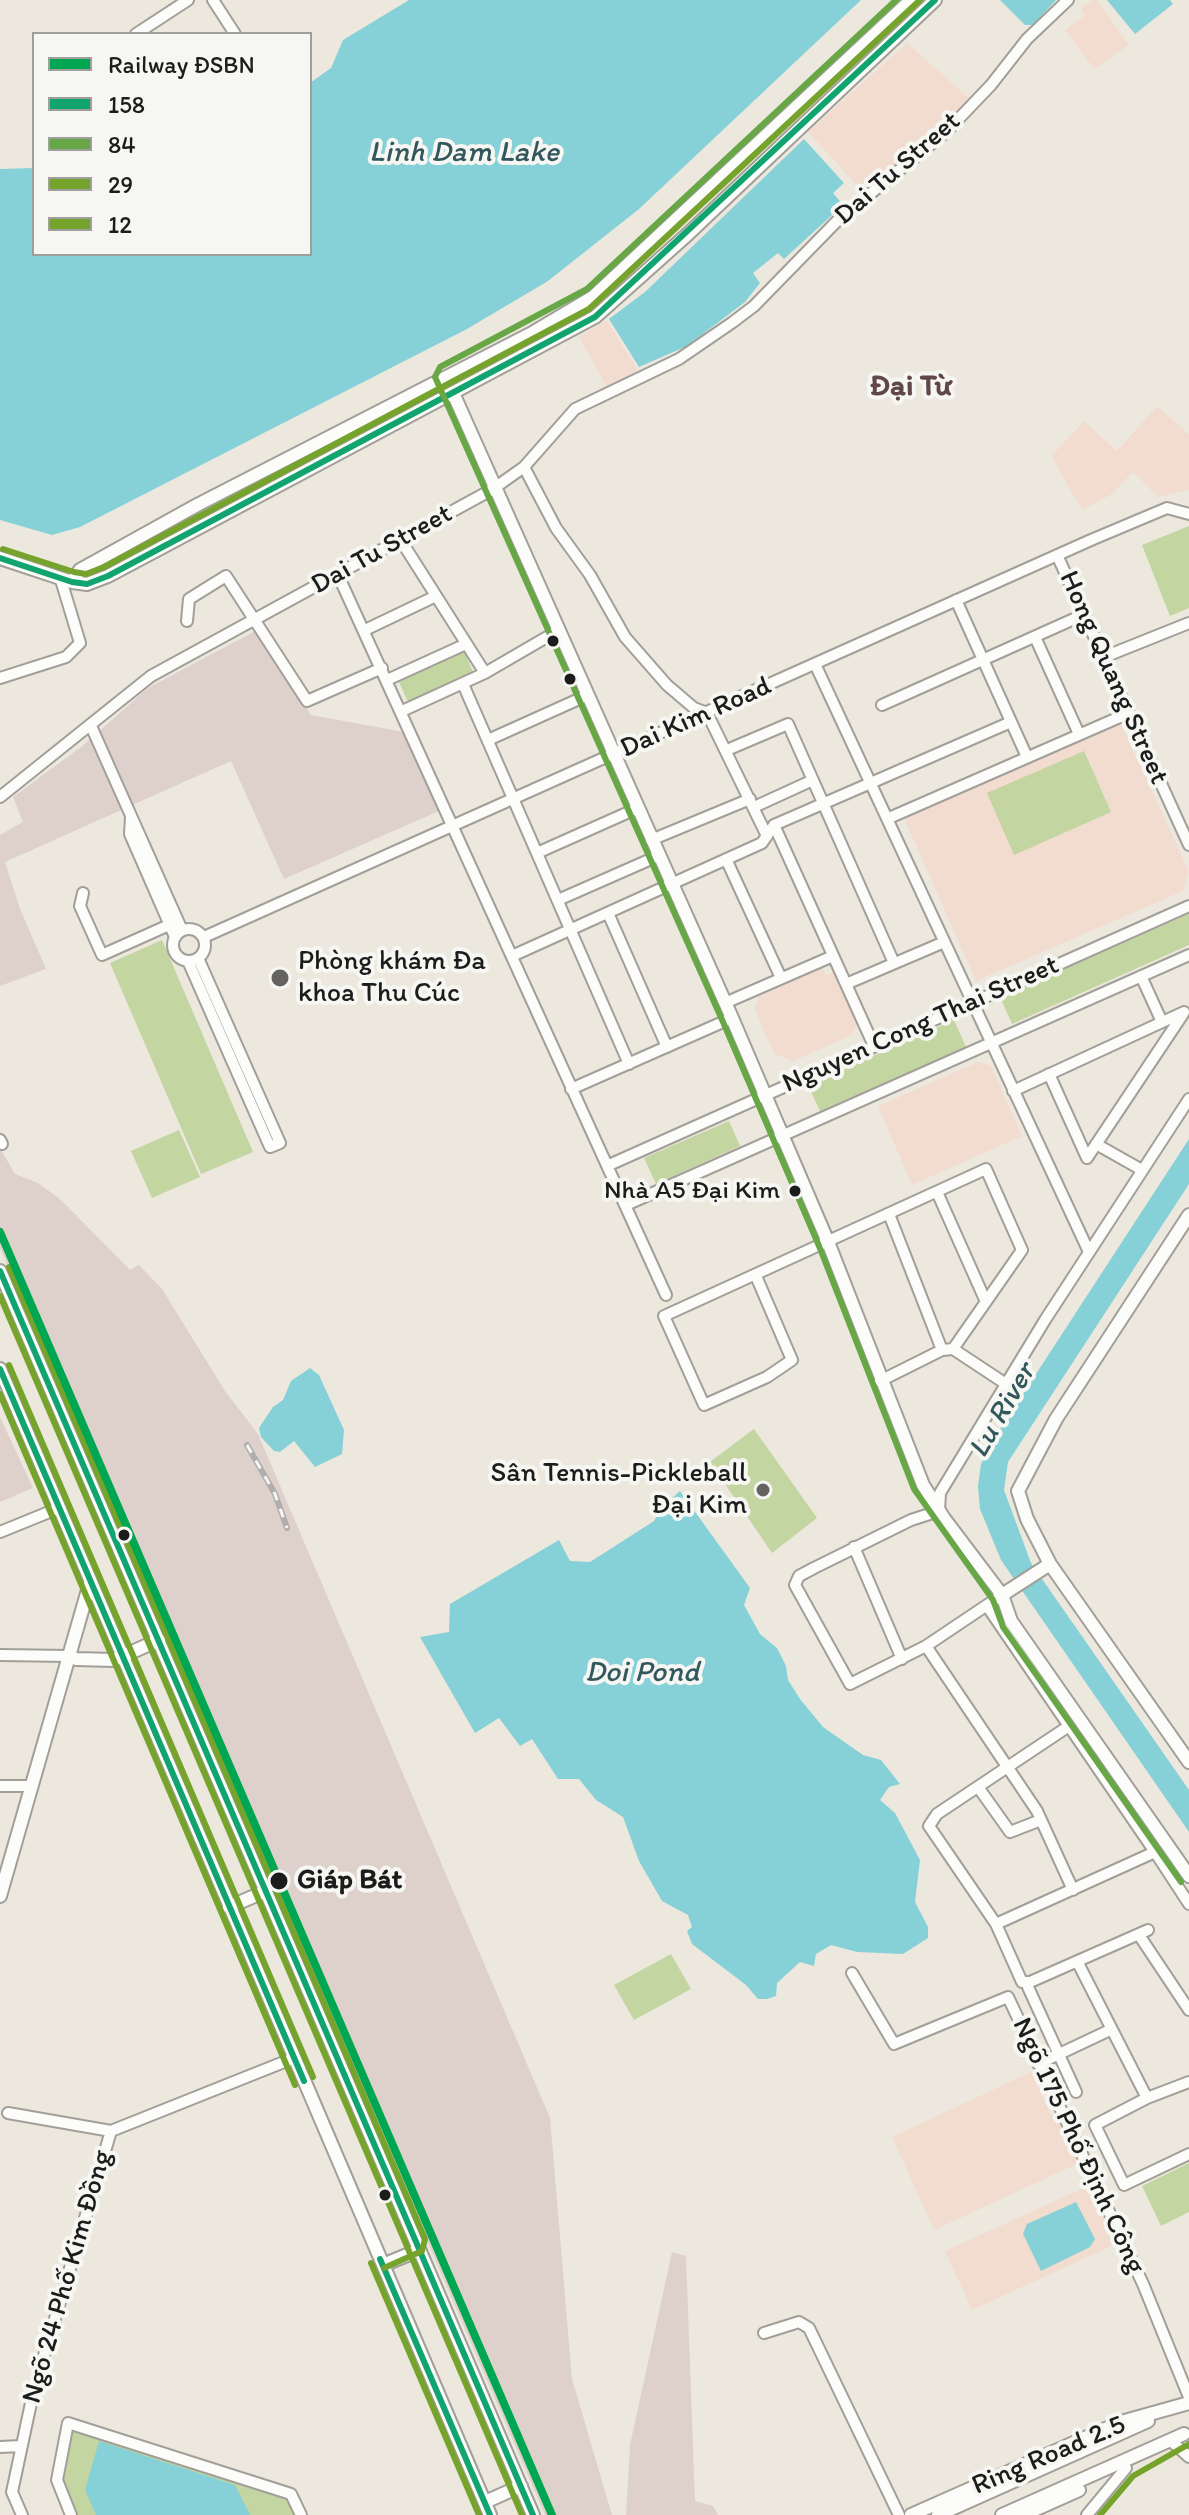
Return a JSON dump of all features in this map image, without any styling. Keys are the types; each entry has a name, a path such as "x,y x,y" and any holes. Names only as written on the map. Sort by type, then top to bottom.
{"main road":[{"path":"66,581 80,570 199,504 593,297 911,0"},
{"path":"0,558 66,581 87,584 108,576 595,317 641,278 935,0"},
{"path":"453,393 493,489 732,1018 828,1242 923,1485 939,1511 1007,1592 1011,1621 1189,1876"},
{"path":"1189,1215 1056,1419 1019,1484 1019,1499 1046,1567 1189,1762"},
{"path":"0,1271 533,2515"},
{"path":"0,1369 490,2515"},
{"path":"1007,1592 1046,1567"},
{"path":"0,1896 90,1583"},
{"path":"70,1656 76,1659 114,1660 159,1640"},
{"path":"229,1907 266,1891"},
{"path":"382,2262 418,2246"},
{"name":"Ring Road 2.5","path":"911,2515 1121,2422 1173,2410 1189,2400"},
{"path":"938,2515 1173,2410"},
{"path":"1002,2515 1186,2433"},
{"name":"Ring Road 2.5","path":"1023,2515 1126,2468 1186,2433"},
{"path":"485,2502 521,2486"}],"street":[{"path":"139,32 188,0"},
{"path":"213,0 234,32"},
{"name":"Dai Tu Street","path":"0,797 151,676 493,489 524,467 575,409 679,359 754,306 837,221 947,131 991,85 1027,39 1068,0"},
{"path":"445,376 453,393"},
{"path":"524,467 556,528 590,575 625,637 667,685 694,708 707,713 767,836"},
{"name":"Dai Kim Road","path":"204,937 1057,555 1167,508 1189,514"},
{"path":"400,539 485,673"},
{"name":"Hong Quang Street","path":"1057,555 1189,845"},
{"path":"338,575 666,1295"},
{"path":"187,621 189,599 226,576 307,701 382,668"},
{"path":"0,678 66,657 80,643 66,581"},
{"path":"365,630 436,596"},
{"path":"956,600 1027,757"},
{"path":"882,705 1085,614"},
{"path":"1104,657 1189,623"},
{"path":"402,711 485,673 559,630"},
{"path":"1035,637 1079,734"},
{"path":"387,680 466,644"},
{"path":"815,664 889,818 942,943 1089,1252"},
{"path":"463,684 629,1064"},
{"path":"488,740 588,695"},
{"path":"889,818 1129,713"},
{"path":"512,956 762,843 774,825 1011,722"},
{"path":"727,750 788,724 894,963"},
{"path":"91,726 178,933 175,953 193,960 275,1145"},
{"path":"651,840 813,780"},
{"path":"537,853 638,808"},
{"path":"130,815 130,834 169,925 178,933"},
{"path":"774,825 874,1046"},
{"path":"558,900 658,856"},
{"path":"726,859 781,978"},
{"path":"83,893 80,906 102,955 169,925"},
{"name":"Nguyen Cong Thai Street","path":"609,1165 1189,906"},
{"path":"608,913 667,1047"},
{"path":"178,933 192,928 204,937 204,951 193,960"},
{"path":"846,984 942,943"},
{"name":"Nguyen Cong Thai Street","path":"626,1205 1189,955"},
{"path":"725,1003 833,956"},
{"path":"1141,976 1162,1022"},
{"path":"1013,1091 1049,1074 1184,1012 1087,1158 1049,1074"},
{"path":"571,1089 732,1018"},
{"path":"1007,1592 926,1646 850,1684 797,1595 795,1585 799,1576 854,1547 939,1511 940,1493 1006,1384 1189,1099"},
{"path":"1096,1144 1142,1170"},
{"path":"756,1276 792,1360 777,1372 704,1405 664,1316 986,1169 1022,1250 948,1349 880,1381"},
{"path":"937,1192 986,1302"},
{"path":"889,1214 948,1349 1006,1384"},
{"path":"0,1532 59,1508"},
{"path":"854,1547 902,1659"},
{"path":"987,1606 1189,1904"},
{"path":"926,1646 1009,1766 1041,1820 1073,1890"},
{"path":"0,1655 70,1656"},
{"path":"1069,1726 930,1819 929,1826 996,1924 1022,1982 1030,1982 1144,1932 1189,2010"},
{"path":"0,1786 30,1786"},
{"path":"978,1787 1010,1832 1041,1820"},
{"path":"996,1924 1155,1852"},
{"path":"1079,1965 1147,2098"},
{"name":"Ngõ 175 Phố Định Công","path":"852,1973 894,2044 1008,1997 1143,2284 1189,2400"},
{"path":"1028,1987 1076,2092"},
{"path":"1038,2064 1110,2030"},
{"path":"8,2113 111,2131 294,2058"},
{"path":"1189,2082 1147,2098 1095,2125 1119,2181 1127,2184 1189,2154"},
{"name":"Ngõ 24 Phố Kim Đồng","path":"22,2515 12,2492 21,2446 45,2346 111,2131"},
{"path":"764,2333 799,2322 809,2328 899,2515"},
{"path":"71,2515 57,2480 68,2423 291,2494 301,2515"},
{"path":"1172,2442 1189,2457"},
{"path":"0,2447 21,2446"},
{"path":"1087,2515 1126,2468"}],"shaded area":[{"path":"1097,0 1129,45 1094,69 1065,30 1085,15 1081,8"},
{"path":"907,43 971,100 941,131 863,192 808,132"},
{"path":"607,320 638,371 607,387 579,337"},
{"path":"1157,406 1189,434 1189,490 1158,497 1133,472 1112,494 1082,510 1051,456 1084,421 1117,451"},
{"path":"257,630 311,715 404,732 439,811 284,879 231,761 5,862 20,909 46,969 0,986 0,835 23,822 13,797 81,747 148,688"},
{"path":"1121,724 1189,871 1183,891 976,981 904,818"},
{"path":"822,968 826,975 834,972 858,1022 852,1035 793,1061 774,1054 754,1008 759,997"},
{"path":"978,1062 991,1066 1022,1136 912,1185 878,1106"},
{"path":"0,1148 15,1174 38,1183 61,1200 130,1270 139,1265 162,1289 225,1391 258,1434 550,2118 572,2379 612,2515 545,2515 0,1248"},
{"path":"0,1417 33,1488 0,1502"},
{"path":"1031,2072 1054,2121 1059,2120 1079,2163 934,2230 892,2137"},
{"path":"1090,2185 1116,2244 972,2310 945,2251"},
{"path":"672,2252 686,2256 695,2501 713,2506 718,2515 626,2515 630,2445"}],"green space":[{"path":"1189,526 1189,608 1170,616 1142,545"},
{"path":"464,651 473,672 408,702 399,682"},
{"path":"1084,751 1111,812 1014,855 987,793"},
{"path":"1189,914 1189,945 1012,1024 1000,997"},
{"path":"162,940 253,1152 201,1174 110,963"},
{"path":"954,1020 966,1047 820,1111 808,1085"},
{"path":"729,1121 740,1146 656,1184 644,1158"},
{"path":"179,1130 200,1177 152,1198 131,1151"},
{"name":"Sân Tennis-Pickleball Đại Kim","path":"754,1429 817,1518 772,1553 710,1462"},
{"path":"671,1954 691,1989 634,2020 614,1985"},
{"path":"1189,2163 1189,2212 1161,2226 1142,2186"},
{"path":"71,2426 289,2497 297,2515 74,2515 60,2477"}],"water":[{"name":"Linh Dam Lake","path":"409,0 861,0 639,209 548,281 467,329 80,527 52,535 0,520 0,169 32,168 32,256 312,256 312,82 331,68 343,40"},
{"path":"1000,0 1056,0 1033,25 1025,25"},
{"path":"1107,0 1170,0 1173,4 1135,34"},
{"path":"804,139 844,183 833,193 843,205 784,259 778,253 753,273 760,283 745,302 687,346 639,367 609,319 645,292"},
{"path":"1189,1139 1189,1184 1008,1462 1004,1490 1031,1563 1189,1790 1189,1832 1001,1560 980,1509 978,1486 981,1464 991,1443"},
{"path":"310,1368 319,1375 344,1430 342,1454 315,1467 294,1441 280,1452 274,1451 261,1437 259,1428 273,1407 283,1400 291,1381"},
{"name":"Doi Pond","path":"680,1491 750,1588 744,1605 760,1634 777,1648 786,1666 788,1680 800,1699 823,1727 863,1755 881,1760 900,1784 889,1787 880,1800 895,1813 920,1860 915,1902 928,1927 928,1938 903,1954 857,1952 831,1945 816,1954 814,1966 800,1962 777,1983 776,1996 767,1999 758,1999 746,1985 692,1944 687,1931 692,1927 688,1915 662,1901 639,1861 623,1817 596,1800 579,1779 558,1779 532,1739 520,1746 499,1718 475,1733 420,1637 449,1632 450,1604 559,1540 570,1561 590,1562 654,1521 663,1506"},
{"path":"1076,2202 1095,2239 1090,2247 1041,2271 1023,2234 1027,2224"},
{"path":"99,2441 235,2485 250,2515 96,2515 85,2490"}],"railway":[{"path":"247,1445 275,1494 287,1528"}],"rail line":[{"name":"ĐSBN","path":"0,1232 552,2515"}],"transit line":[{"name":"84","path":"896,0 587,289 440,367 435,377 723,1022 819,1246 914,1489 993,1600 1003,1627 1181,1882"},
{"name":"29","path":"3,549 74,572 86,574 104,567 589,309 920,0"},
{"name":"158","path":"0,558 72,582 87,584 108,576 595,317 935,0"},
{"name":"29","path":"9,1267 425,2239 422,2251 384,2268"},
{"name":"158","path":"0,1271 533,2515"},
{"name":"12","path":"0,1296 522,2515"},
{"name":"29","path":"9,1365 313,2077"},
{"name":"158","path":"0,1369 304,2081"},
{"name":"12","path":"0,1394 295,2085"},
{"name":"158","path":"380,2259 490,2515"},
{"name":"12","path":"371,2263 479,2515"},
{"name":"12","path":"1100,2515 1133,2476 1189,2444"}],"place":[{"name":"Phòng khám Đa khoa Thu Cúc","path":"280,978"},
{"name":"Nhà A5 Đại Kim","path":"795,1191"},
{"name":"Sân Tennis-Pickleball Đại Kim","path":"763,1490"},
{"name":"Giáp Bát","path":"279,1881"}],"district":[{"name":"Đại Từ","path":"911,387"}],"water label":[{"name":"Lu River","path":"1003,1411"}]}
